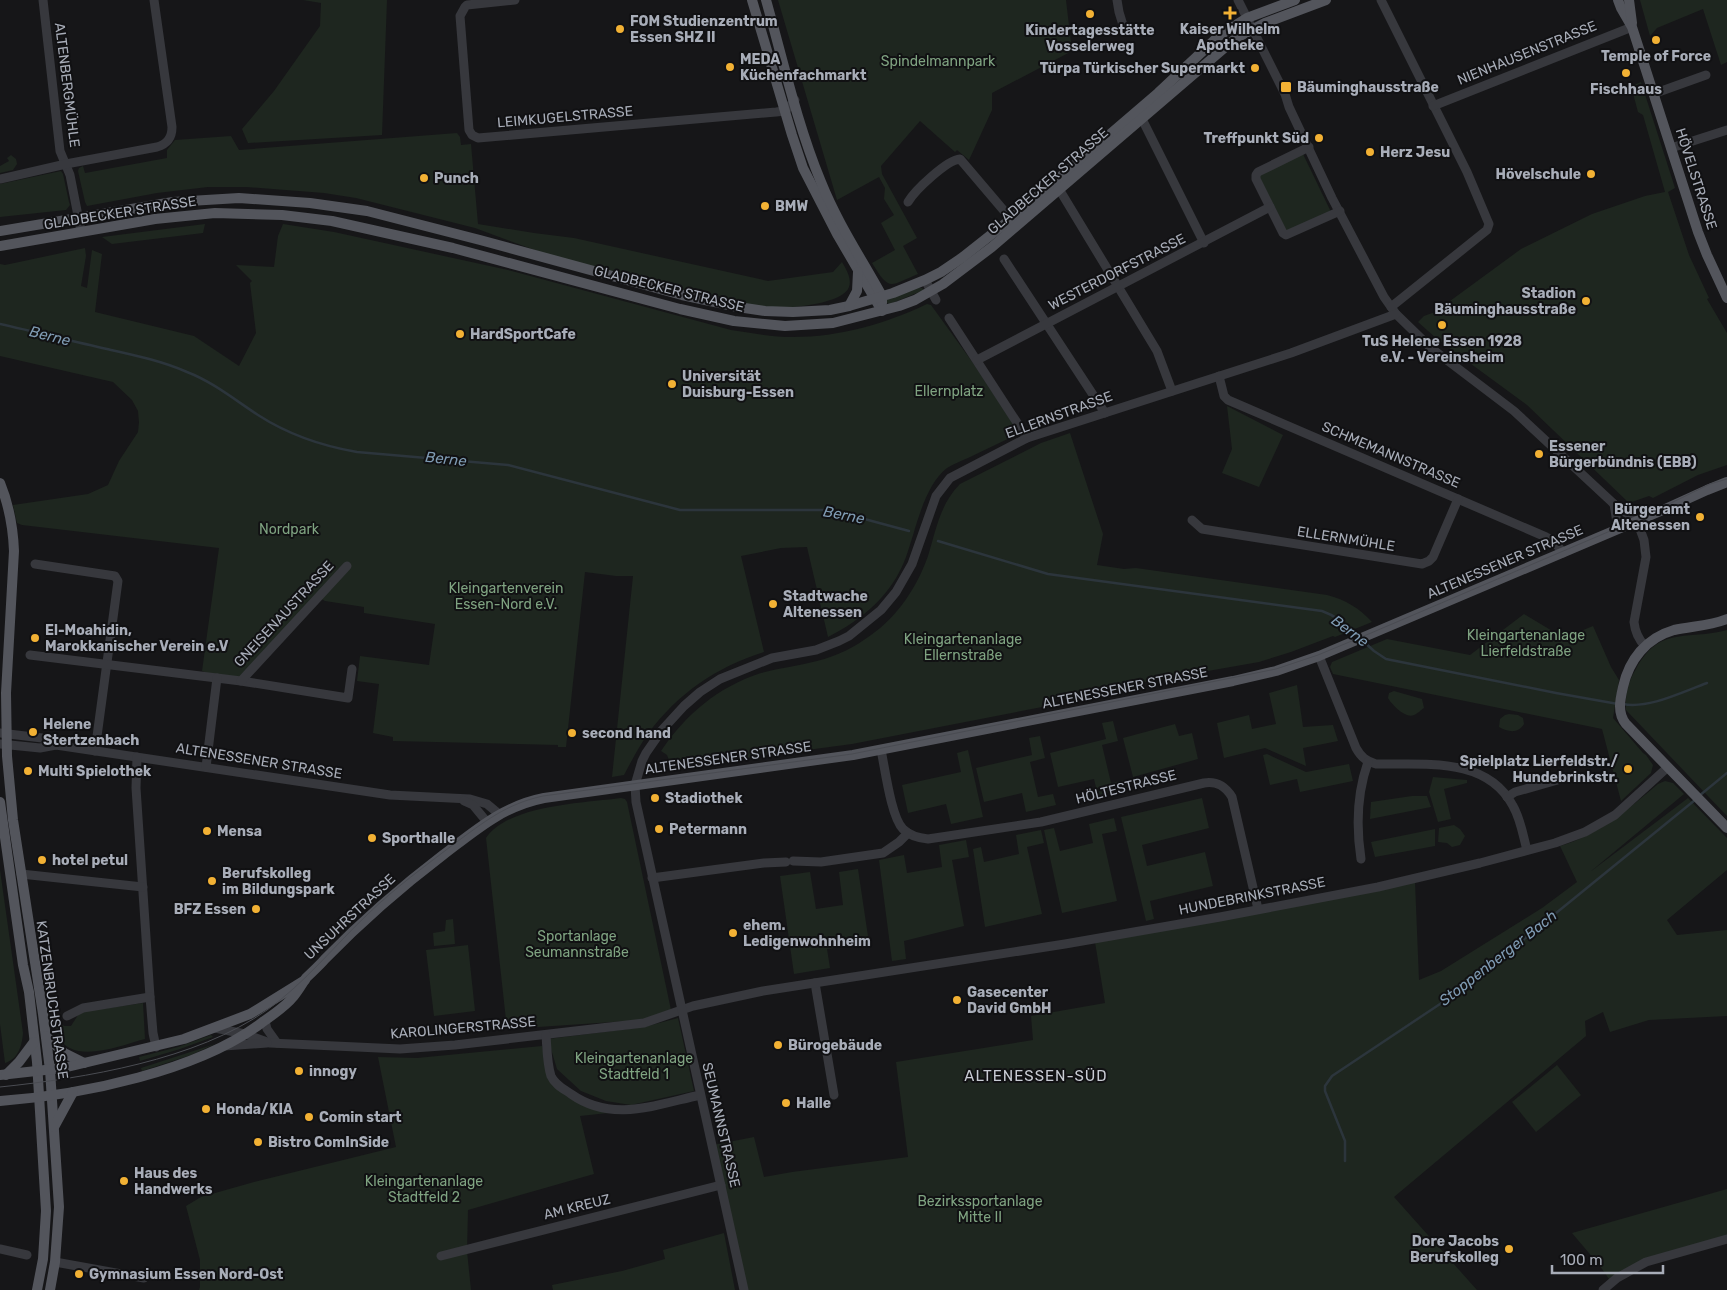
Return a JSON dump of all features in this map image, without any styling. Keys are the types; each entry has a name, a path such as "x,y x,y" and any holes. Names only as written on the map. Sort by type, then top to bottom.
{"main road":[{"path":"752,0 803,168 815,194 858,272 878,298"},
{"path":"766,0 820,180 838,220 875,285 882,312"},
{"name":"GLADBECKER STRASSE","path":"0,230 173,202 238,198 310,203 368,212 402,220 682,295 738,307 765,311 793,312 830,310 893,293 941,272 1011,219 1158,93 1220,35 1247,18 1295,0"},
{"name":"GLADBECKER STRASSE","path":"0,246 124,223 193,215 215,213 282,215 332,221 460,249 680,309 734,321 769,326 833,322 882,312 933,295 1236,38 1252,29 1326,0"},
{"name":"HÖVELSTRASSE","path":"1618,0 1632,27"},
{"name":"HÖVELSTRASSE","path":"1629,0 1632,27 1671,148 1707,255 1727,298"},
{"path":"803,168 814,163"},
{"path":"815,194 815,181 817,179 820,180"},
{"path":"848,306 857,291 858,272"},
{"path":"875,285 893,293"},
{"name":"ALTENESSENER STRASSE","path":"487,822 499,814 530,800 881,750 1257,676 1295,665 1373,634 1727,482"},
{"name":"KATZENBRUCHSTRASSE","path":"0,483 9,510 14,543 3,745 46,1036 59,1207 56,1262 50,1290"},
{"path":"1727,619 1708,625 1674,630 1644,646 1635,656 1629,667 1621,694 1620,711 1622,719 1626,724 1727,828"},
{"name":"KATZENBRUCHSTRASSE","path":"0,802 23,965 29,992 39,1097 46,1212 44,1258 37,1290"},
{"name":"UNSUHRSTRASSE","path":"245,1034 293,998 306,979 385,900 487,822"},
{"name":"UNSUHRSTRASSE","path":"215,1028 253,1012 306,979"},
{"name":"KAROLINGERSTRASSE","path":"3,1075 50,1070 84,1063 156,1047 215,1028"},
{"path":"0,1101 73,1092 158,1071 203,1056 245,1034"},
{"path":"46,1036 64,1053 84,1063"},
{"path":"3,1075 19,1062 34,1042"},
{"path":"54,1128 73,1092"}],"street":[{"name":"ALTENBERGMÜHLE","path":"43,0 60,151 70,174 82,232"},
{"path":"0,179 66,164 157,148 166,144 172,127 154,0"},
{"path":"473,2 515,0"},
{"path":"1117,0 1123,25"},
{"path":"1238,0 1285,94 1318,171 1384,297 1431,348 1510,408 1614,504 1637,521 1644,540 1646,557 1635,628 1637,636 1644,646"},
{"path":"1381,0 1433,106"},
{"name":"LEIMKUGELSTRASSE","path":"473,2 464,7 460,16 469,130 472,135 478,138 785,110"},
{"name":"NIENHAUSENSTRASSE","path":"1433,106 1632,27"},
{"path":"1654,94 1706,75"},
{"path":"785,110 795,100"},
{"name":"ELLERNSTRASSE","path":"635,785 642,761 652,743 684,706 700,692 720,679 772,658 802,653 839,641 869,621 881,610 896,592 912,564 936,496 950,478 1028,438 1292,353 1394,310 1489,227 1489,220 1433,106"},
{"path":"1142,119 1204,243"},
{"path":"1671,148 1727,130"},
{"path":"1309,147 1258,172 1256,179 1283,233 1286,235 1340,211"},
{"path":"908,202 913,194 950,162 960,159 1011,219"},
{"path":"1059,189 1157,351 1172,391"},
{"name":"WESTERDORFSTRASSE","path":"977,360 1270,207"},
{"path":"1004,260 1105,412"},
{"path":"925,280 933,295"},
{"path":"949,318 1028,438"},
{"name":"SCHMEMANNSTRASSE","path":"1219,376 1224,396 1228,400 1551,539 1563,553"},
{"name":"ELLERNMÜHLE","path":"1192,520 1202,529 1422,564 1430,561 1433,557 1458,499"},
{"path":"1614,504 1618,529"},
{"path":"35,564 115,576 117,578 118,586 95,751"},
{"name":"GNEISENAUSTRASSE","path":"241,681 347,566"},
{"path":"30,655 241,681 348,698 352,669"},
{"path":"1319,656 1356,748 1361,756 1368,762 1376,764 1447,766 1463,768 1485,777 1508,797 1516,812 1527,850"},
{"path":"206,767 217,678"},
{"name":"ALTENESSENER STRASSE","path":"3,733 42,738 56,745 390,795 476,800 487,804 499,814"},
{"name":"ALTENESSENER STRASSE","path":"3,745 40,748 56,745"},
{"path":"652,878 764,863 820,862 883,852 908,834 898,824 881,750"},
{"path":"137,757 136,788 150,998 156,1047"},
{"path":"1361,859 1358,807 1361,784 1368,762"},
{"name":"HUNDEBRINKSTRASSE","path":"682,1009 763,991 1073,943 1378,887 1568,839 1603,823 1615,815 1668,767"},
{"path":"1508,797 1515,792 1561,779"},
{"name":"HÖLTESTRASSE","path":"908,834 928,839 1020,826 1211,782 1223,786 1232,797 1258,909"},
{"name":"SEUMANNSTRASSE","path":"635,785 636,802 652,878 744,1290"},
{"path":"459,799 473,805 487,822"},
{"path":"21,874 143,887"},
{"path":"814,983 834,1095"},
{"path":"68,1016 83,1008 150,998"},
{"name":"KAROLINGERSTRASSE","path":"215,1028 245,1034 274,1043 400,1049 455,1045 644,1024 682,1009"},
{"path":"224,1046 274,1043 264,1021"},
{"path":"546,1035 552,1078 558,1085 587,1103 604,1109 631,1110 700,1095"},
{"name":"AM KREUZ","path":"441,1256 721,1185"},
{"path":"1605,1290 1617,1278 1646,1262 1727,1239"},
{"path":"0,1250 27,1255"},
{"path":"56,1262 144,1278"}],"green space":[{"path":"303,0 387,0 382,135 248,143 242,129 274,91 320,26 321,3"},
{"name":"Spindelmannpark","path":"778,0 1066,0 1072,51 992,93 992,110 969,160 957,150 955,152 920,121 881,166 882,174 917,238 903,246 918,274 891,284 883,279 872,263 895,250 881,223 894,215 884,199 885,188 879,177 837,200"},
{"path":"1640,0 1727,0 1727,62 1721,65 1703,9 1657,28 1650,36"},
{"path":"1641,82 1675,188 1668,192 1689,255 1709,298 1707,299 1727,333 1727,465 1698,475 1653,498 1649,496 1629,503 1527,405 1437,339 1418,322 1424,316 1435,312 1521,249 1592,214 1645,196 1665,192 1643,115 1638,112 1631,86"},
{"path":"457,133 460,137 461,145 471,144 478,224 574,238 768,281 833,272 842,262 849,277 849,287 836,298 812,305 759,308 739,305 570,263 475,228 356,198 324,193 246,187 208,187 157,193 87,206 78,171 83,166 85,173 167,158 167,150 175,140 231,136 239,150"},
{"path":"1303,154 1331,212 1289,232 1284,230 1259,178 1260,174"},
{"path":"11,155 16,159 17,164 13,170 0,173 0,166 9,161 7,158"},
{"path":"61,171 70,205 66,210 0,217 0,184"},
{"path":"205,224 203,233 112,244 102,237"},
{"path":"283,224 334,232 508,270 731,330 762,335 793,337 845,332 895,318 927,304 931,305 973,363 1019,433 952,465 939,476 926,497 906,557 893,583 864,614 828,637 807,547 781,548 741,556 764,652 746,658 714,674 671,707 647,735 624,775 612,777 633,576 585,572 566,747 558,747 558,745 393,741 393,737 373,733 379,684 357,681 360,656 429,665 435,624 364,613 364,607 325,601 320,598 241,680 217,677 202,671 219,548 22,525 17,523 13,505 88,494 108,485 119,461 138,432 139,422 138,411 132,400 113,382 0,356 0,264 5,265 85,248 86,256 81,286 87,288 92,250 102,254 95,312 194,336 239,366 256,333 250,283 252,281 236,265 274,267 278,236"},
{"path":"915,288 922,288 924,290 890,304 883,301"},
{"path":"1227,406 1283,435 1259,487 1222,473 1232,449"},
{"name":"Kleingartenanlage Ellernstraße","path":"1070,433 1103,534 1097,565 1124,569 1136,568 1327,595 1352,605 1372,622 1335,637 1333,636 1259,662 1043,700 1042,707 852,744 672,768 667,755 661,751 681,725 704,703 717,694 761,673 817,661 839,654 865,639 890,619 906,600 924,568 943,509 960,484 1041,443"},
{"name":"Kleingartenanlage Lierfeldstraße","path":"1524,614 1564,638 1593,626 1611,667 1619,680 1613,718 1653,765 1651,773 1621,801 1602,729 1333,674 1330,667 1332,662 1387,639 1470,655"},
{"path":"1727,630 1727,816 1626,710 1626,704 1633,674 1645,655 1655,646 1675,637"},
{"path":"1297,685 1303,727 1333,725 1338,741 1303,748 1306,766 1265,748 1224,758 1217,723 1249,715 1252,729 1276,724 1269,693"},
{"path":"1394,691 1422,699 1424,708 1411,716 1403,713 1388,698 1389,693"},
{"path":"1509,714 1518,715 1523,718 1524,724 1516,731 1509,731 1499,727 1500,719"},
{"path":"1113,721 1118,741 1102,745 1111,783 1125,780 1127,788 1098,796 1094,779 1058,787 1050,753 1106,739 1102,723"},
{"path":"1175,724 1179,736 1192,733 1198,759 1133,777 1123,738"},
{"path":"1040,736 1045,758 1030,762 1038,797 1053,794 1056,805 1026,812 1022,793 984,802 976,768 1032,755 1029,738"},
{"path":"968,750 983,817 951,824 946,804 908,813 902,785 961,772 957,753"},
{"path":"1267,754 1306,772 1349,764 1353,781 1300,792 1297,779 1270,785 1263,755"},
{"path":"1433,777 1467,780 1467,783 1444,789 1451,819 1438,822 1429,792"},
{"name":"Bezirkssportanlage Mitte II","path":"1665,781 1673,783 1684,794 1590,872 1688,798 1727,838 1727,870 1667,920 1677,935 1727,930 1727,1016 1649,1020 1610,1032 1603,1012 1585,1021 1586,1036 1394,1197 1477,1290 746,1290 713,1145 754,1137 764,1177 908,1157 896,1062 1033,1040 1031,1016 1105,1003 1095,942 1415,882 1419,980 1441,971 1542,908 1577,882 1560,846 1600,828 1624,812 1658,784"},
{"path":"1412,796 1427,796 1431,807 1370,819 1371,802"},
{"name":"Sportanlage Seumannstraße","path":"621,798 627,802 671,1010 643,1020 507,1029 486,838 497,827 529,812 568,804"},
{"path":"1202,798 1209,828 1142,845 1147,866 1205,852 1213,886 1150,901 1154,919 1146,921 1121,817"},
{"path":"1114,818 1117,831 1102,834 1117,901 1062,913 1044,830 1054,828 1060,851 1093,843 1089,824"},
{"path":"1454,825 1465,836 1460,845 1452,847 1447,843 1438,842 1439,828"},
{"path":"1435,829 1435,846 1375,857 1371,842"},
{"path":"1041,830 1044,843 1027,847 1042,914 985,927 973,849 981,847 984,862 1019,854 1016,835"},
{"path":"966,840 969,857 952,860 964,926 904,941 906,959 892,961 879,860 904,855 907,873 942,867 939,845"},
{"path":"858,869 869,943 827,949 830,968 794,974 780,876 810,872 816,909 843,905 839,872"},
{"path":"0,870 23,1033 22,1043 16,1055 5,1063 0,1024"},
{"path":"453,919 455,944 434,946 433,933 445,931 446,920"},
{"path":"468,945 475,1011 434,1016 426,950"},
{"path":"143,1003 145,1039 111,1049 86,1052 75,1050 65,1045 58,1036 53,1021 64,1026 71,1026 80,1012"},
{"name":"Kleingartenanlage Stadtfeld 1","path":"678,1018 694,1091 631,1105 606,1101 581,1091 557,1069 548,1039 644,1027"},
{"path":"211,1035 213,1037 140,1061 139,1057 178,1047"},
{"path":"215,1044 191,1055 142,1071 141,1068"},
{"name":"Kleingartenanlage Stadtfeld 2","path":"542,1046 549,1076 594,1108 608,1113 580,1116 594,1174 468,1210 467,1251 471,1290 199,1290 200,1260 186,1206 201,1197 254,1182 396,1147 378,1057 417,1058"},
{"path":"1557,1065 1581,1095 1536,1132 1512,1102"},
{"path":"1727,1189 1727,1236 1666,1255 1611,1282 1572,1233"},
{"path":"724,1233 735,1290 553,1290 552,1285 622,1271 665,1259 663,1250"}],"waterway":[{"name":"Berne","path":"0,324 158,361 197,376 282,428 306,439 344,450 508,465 680,510 831,510 909,531"},
{"name":"Berne","path":"938,541 1048,574 1322,611 1337,618 1358,636"},
{"name":"Berne","path":"1362,640 1386,659 1618,704"},
{"name":"Berne","path":"1623,704 1633,705 1654,702 1707,683"},
{"name":"Stoppenberger Bach","path":"1699,796 1727,773"},
{"name":"Stoppenberger Bach","path":"1345,1161 1345,1141 1325,1091 1325,1086 1332,1076 1449,998 1695,800"}],"tram line":[{"path":"0,1087 68,1078 139,1064 207,1042 239,1027 267,1010 294,988 356,925 410,877 486,821 506,809 530,799 852,754 1276,669 1318,655 1371,633 1636,520 1710,484 1727,479"}],"place":[{"name":"Kaiser Wilhelm Apotheke","path":"1230,13"},
{"name":"Kindertagesstätte Vosselerweg","path":"1090,14"},
{"name":"FOM Studienzentrum Essen SHZ II","path":"620,29"},
{"name":"Temple of Force","path":"1656,40"},
{"name":"MEDA Küchenfachmarkt","path":"730,67"},
{"name":"Türpa Türkischer Supermarkt","path":"1255,68"},
{"name":"Fischhaus","path":"1626,73"},
{"name":"Bäuminghausstraße","path":"1286,87"},
{"name":"Treffpunkt Süd","path":"1319,138"},
{"name":"Herz Jesu","path":"1370,152"},
{"name":"Hövelschule","path":"1591,174"},
{"name":"Punch","path":"424,178"},
{"name":"BMW","path":"765,206"},
{"name":"Stadion Bäuminghausstraße","path":"1586,301"},
{"name":"TuS Helene Essen 1928 e.V. - Vereinsheim","path":"1442,325"},
{"name":"HardSportCafe","path":"460,334"},
{"name":"Universität Duisburg-Essen","path":"672,384"},
{"name":"Essener Bürgerbündnis (EBB)","path":"1539,454"},
{"name":"Bürgeramt Altenessen","path":"1700,517"},
{"name":"Stadtwache Altenessen","path":"773,604"},
{"name":"El-Moahidin, Marokkanischer Verein e.V","path":"35,638"},
{"name":"Helene Stertzenbach","path":"33,732"},
{"name":"second hand","path":"572,733"},
{"name":"Spielplatz Lierfeldstr./ Hundebrinkstr.","path":"1628,769"},
{"name":"Multi Spielothek","path":"28,771"},
{"name":"Stadiothek","path":"655,798"},
{"name":"Petermann","path":"659,829"},
{"name":"Mensa","path":"207,831"},
{"name":"Sporthalle","path":"372,838"},
{"name":"hotel petul","path":"42,860"},
{"name":"Berufskolleg im Bildungspark","path":"212,881"},
{"name":"BFZ Essen","path":"256,909"},
{"name":"ehem. Ledigenwohnheim","path":"733,933"},
{"name":"Gasecenter David GmbH","path":"957,1000"},
{"name":"Bürogebäude","path":"778,1045"},
{"name":"innogy","path":"299,1071"},
{"name":"Halle","path":"786,1103"},
{"name":"Honda/KIA","path":"206,1109"},
{"name":"Comin start","path":"309,1117"},
{"name":"Bistro ComInSide","path":"258,1142"},
{"name":"Haus des Handwerks","path":"124,1181"},
{"name":"Dore Jacobs Berufskolleg","path":"1509,1249"},
{"name":"Gymnasium Essen Nord-Ost","path":"79,1274"}],"district":[{"name":"ALTENESSEN-SÜD","path":"1036,1076"}],"park label":[{"name":"Ellernplatz","path":"949,391"},
{"name":"Nordpark","path":"289,529"},
{"name":"Kleingartenverein Essen-Nord e.V.","path":"506,596"}]}
